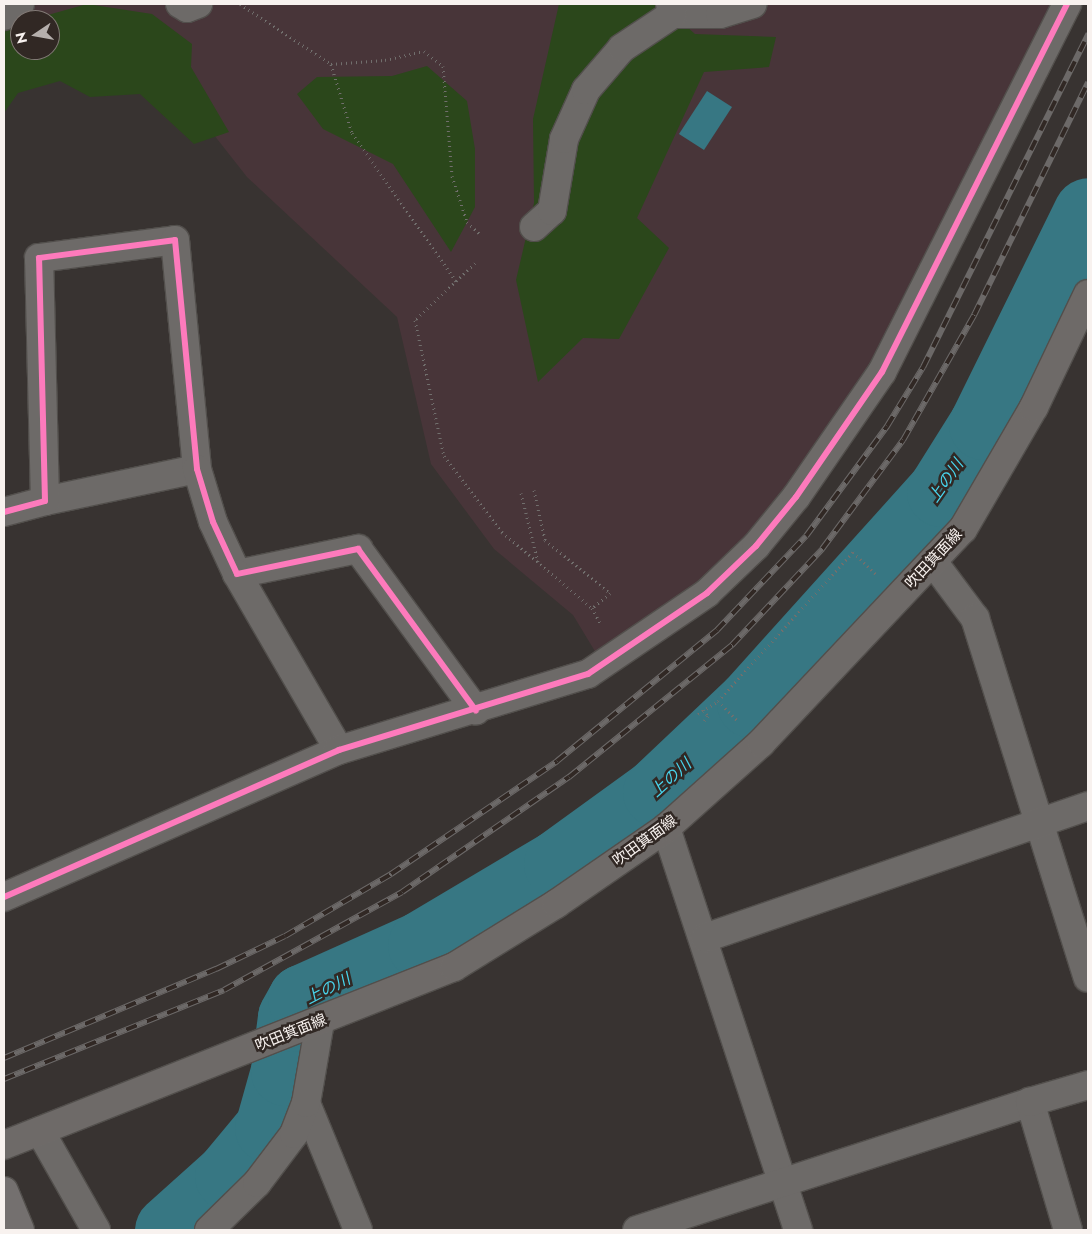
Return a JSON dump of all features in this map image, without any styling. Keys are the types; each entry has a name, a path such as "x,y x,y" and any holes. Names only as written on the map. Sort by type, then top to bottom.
{"highway":[{"path":"4,1191 20,1230"}],"main road":[{"name":"吹田箕面線","path":"4,1145 276,1040 454,967 556,904 666,828 761,743 934,563 963,529 1029,415 1088,294"}],"street":[{"path":"4,16 20,4"},
{"path":"180,4 187,8 198,4"},
{"path":"534,227 552,211 564,139 586,90 622,48 671,9 723,9 752,4"},
{"path":"4,897 339,750 476,711 588,674 707,594 756,546 796,497 882,372 1067,4"},
{"path":"45,501 38,258 175,240 197,469 213,522 237,574 339,750"},
{"path":"4,512 45,501 197,469"},
{"path":"237,574 358,549 476,711"},
{"path":"934,563 975,618 1041,820 1088,978"},
{"path":"705,938 1041,820 1088,806"},
{"path":"666,828 705,938 798,1230"},
{"path":"208,1230 284,1152 306,1103 313,1024"},
{"path":"637,1230 1030,1102 1088,1085"},
{"path":"1030,1102 1068,1230"},
{"path":"306,1103 358,1230"},
{"path":"40,1131 96,1230"}],"path":[{"path":"240,4 331,64 385,60 424,51 443,66 452,176 467,222 481,234"},
{"path":"331,64 352,133 456,281"},
{"path":"475,263 415,320 444,456 502,532 577,595"},
{"path":"534,490 545,540 610,593 592,608"},
{"path":"521,493 538,562"},
{"path":"698,714 718,701 853,552 880,578"},
{"path":"703,710 708,716 704,721"}],"shaded area":[{"path":"4,4 1055,4 869,368 786,489 747,536 699,581 596,653 573,615 494,549 431,464 397,317 247,177 166,74 92,13 60,16 60,10 10,10 10,39 4,43"}],"green space":[{"path":"87,4 152,14 192,44 191,67 229,132 194,144 140,94 90,97 60,81 18,93 4,113 4,32 10,29 10,60 60,60 60,12"},
{"path":"559,4 661,4 695,34 776,37 769,67 704,72 637,218 669,248 619,339 583,338 538,382 516,280 534,203 533,119"},
{"path":"427,66 467,101 475,149 475,207 451,252 393,164 323,129 297,94 317,77 392,76"}],"water":[{"path":"707,91 732,107 704,150 679,134"}],"waterway":[{"name":"上の川","path":"169,1230 229,1176 269,1128 285,1071 292,1017 302,999 422,945 558,864 657,792 751,703 941,492 983,425 1088,212"}],"railway":[{"path":"4,1058 216,969 285,936 391,874 557,761 717,630 806,536 887,426 923,367 1088,34"},
{"path":"4,1079 224,990 402,892 569,777 732,645 822,549 903,440 974,315 1088,82"}],"cycle path":[{"path":"4,897 339,750 588,674 707,593 756,546 796,497 882,372 1067,4"},
{"path":"4,512 45,501 39,258 175,240 197,469 213,522 237,574 358,549 476,711"}]}
